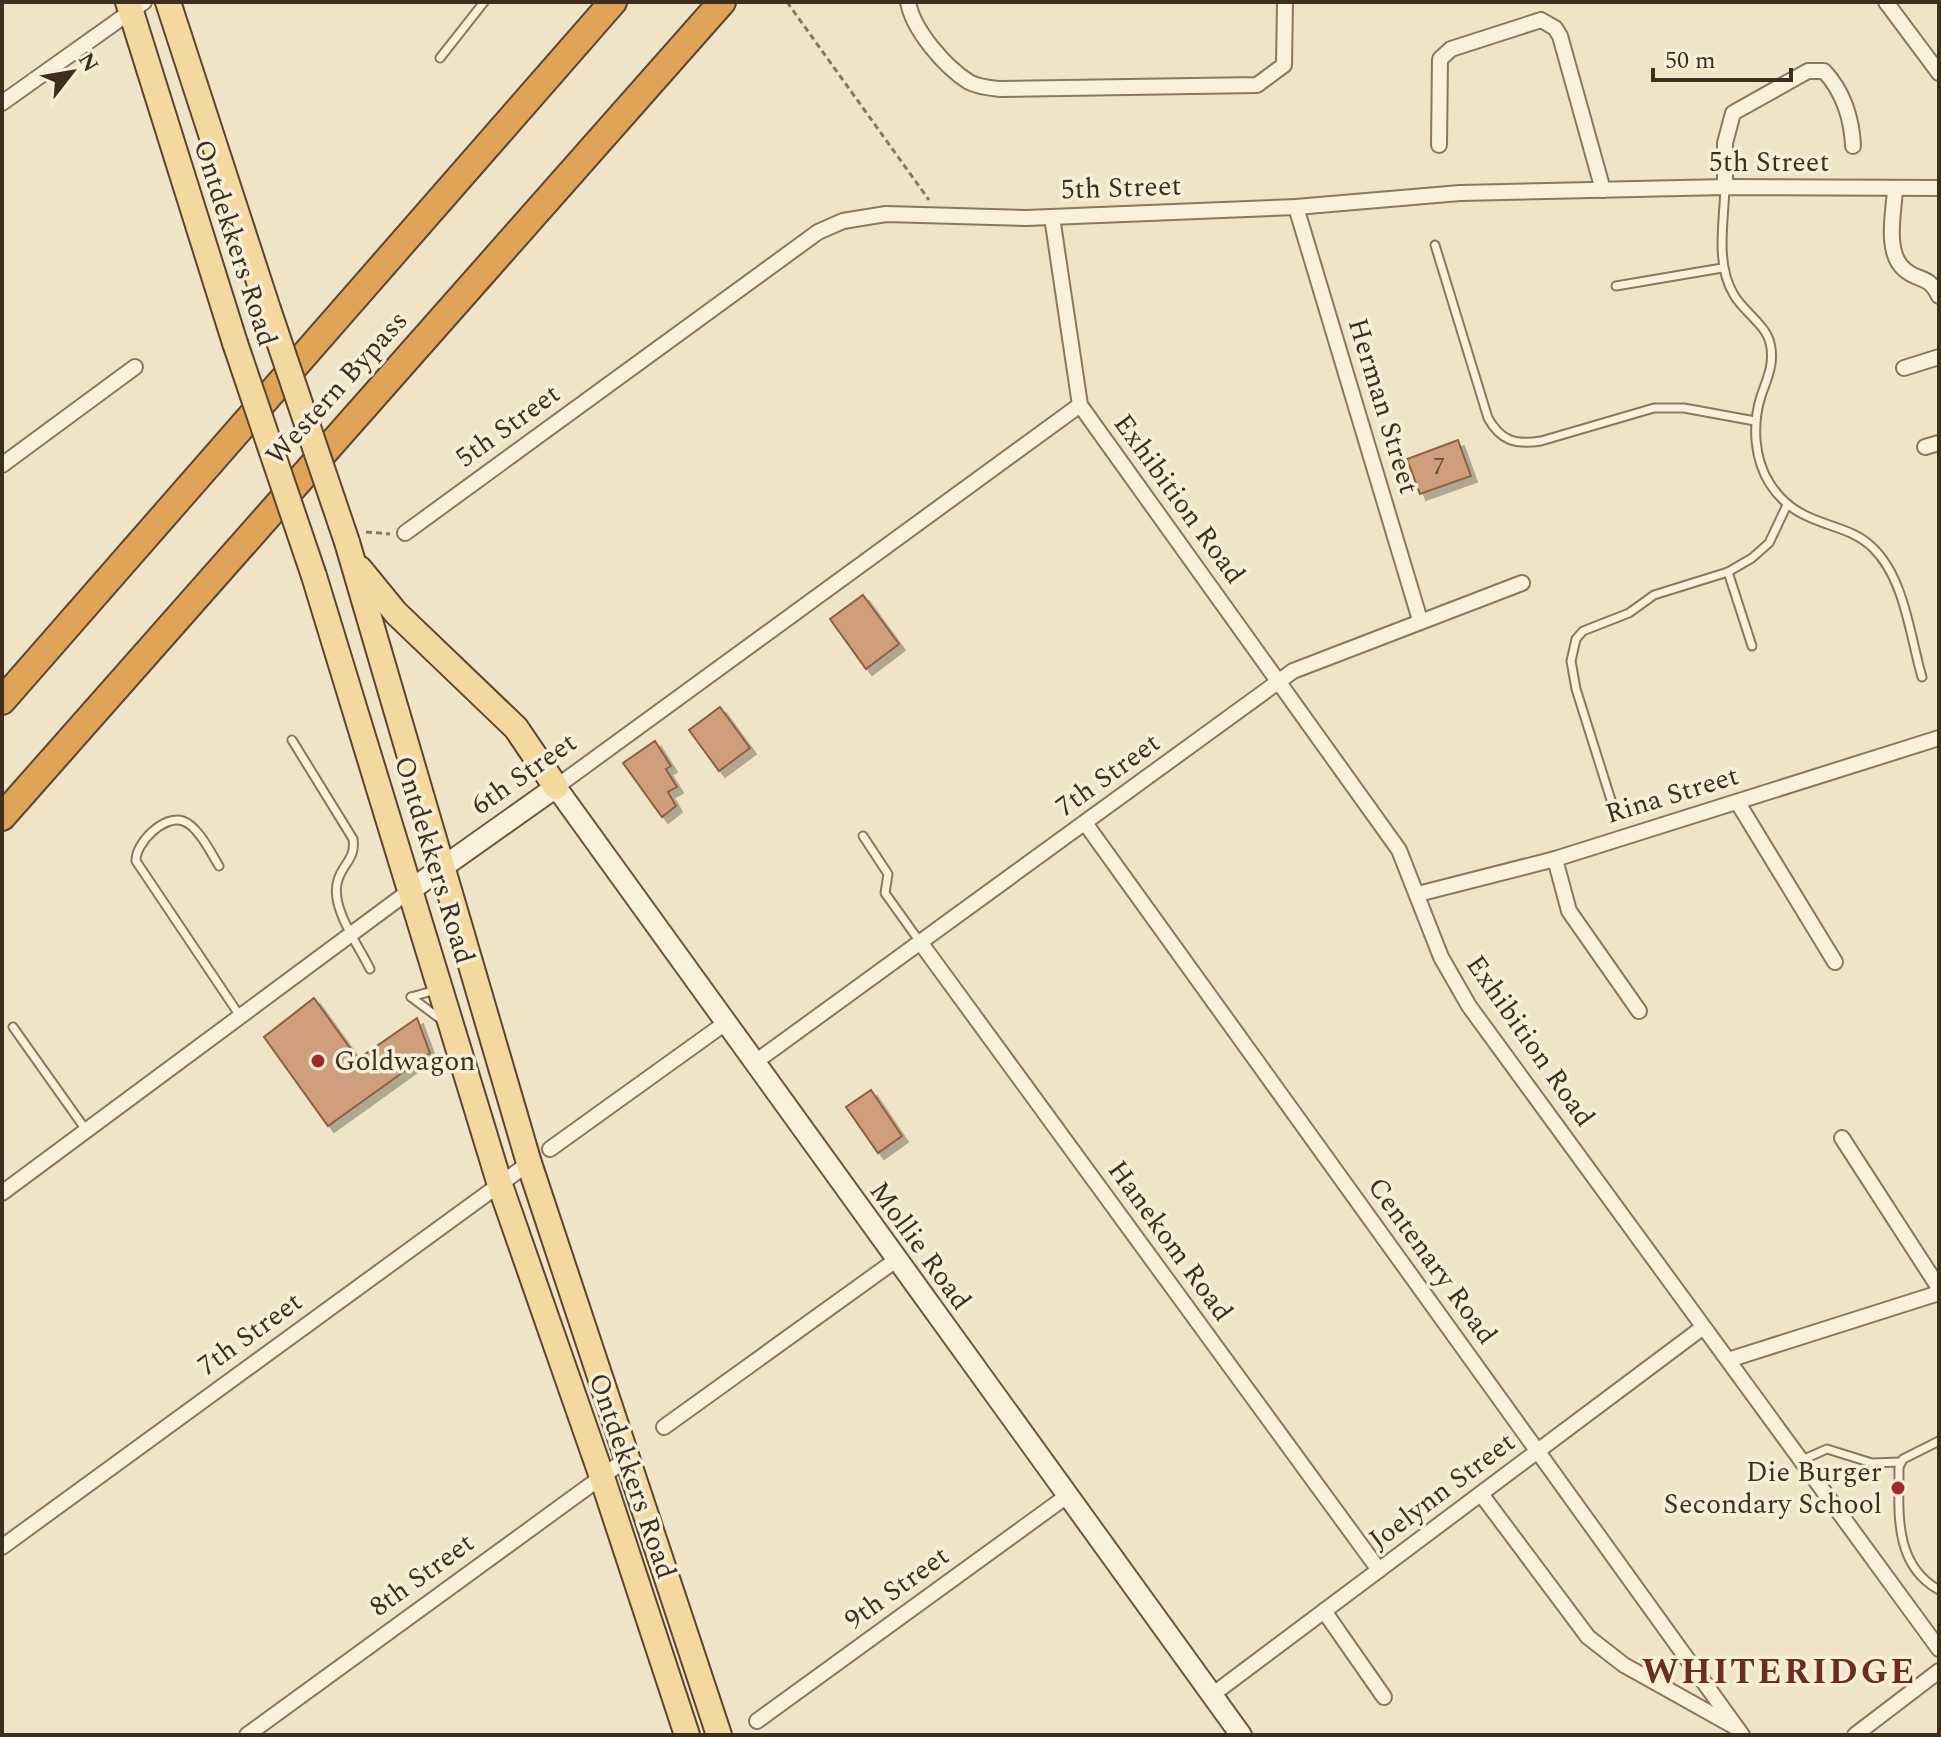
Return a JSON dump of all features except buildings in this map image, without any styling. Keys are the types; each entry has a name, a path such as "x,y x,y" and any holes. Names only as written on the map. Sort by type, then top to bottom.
{"highway":[{"name":"Western Bypass","path":"2,701 613,2"},
{"name":"Western Bypass","path":"2,817 722,2"}],"main road":[{"name":"Ontdekkers Road","path":"168,2 346,540 444,864 529,1163 719,1735"},
{"name":"Ontdekkers Road","path":"134,5 235,343 314,576 500,1185 602,1477 687,1735"},
{"path":"346,540 396,613 516,728 556,787"},
{"name":"6th Street","path":"412,889 556,787"},
{"name":"Mollie Road","path":"556,787 1239,1734"}],"street":[{"path":"908,2 923,33 946,63 972,84 1000,89 1257,85 1284,65 1285,2"},
{"path":"1886,2 1939,73"},
{"path":"2,103 134,5"},
{"path":"1439,145 1440,59 1451,49 1541,20 1555,28 1560,36 1603,190"},
{"path":"1725,187 1725,143 1733,113 1808,71 1824,71 1834,83 1849,114 1853,146"},
{"name":"5th Street","path":"405,533 818,232 867,216 1052,217 1296,207 1460,193 1725,187 1939,188"},
{"path":"1895,189 1895,255 1906,272 1927,279 1939,296"},
{"name":"Herman Street","path":"1296,207 1420,620"},
{"name":"Exhibition Road","path":"1052,217 1080,405 1399,850 1441,957 1469,1006 1939,1649"},
{"path":"1904,368 1939,357"},
{"path":"2,465 135,367"},
{"name":"6th Street","path":"556,787 1080,405"},
{"name":"7th Street","path":"754,1063 1301,667 1522,583"},
{"name":"Rina Street","path":"1418,894 1555,859 1939,738"},
{"path":"1738,803 1835,962"},
{"name":"Centenary Road","path":"1085,823 1740,1732"},
{"path":"1555,859 1569,911 1639,1011"},
{"name":"6th Street","path":"2,1193 412,889"},
{"name":"Hanekom Road","path":"920,942 1379,1570"},
{"path":"550,1149 724,1024"},
{"path":"1728,1360 1939,1290 1842,1138"},
{"name":"7th Street","path":"2,1547 529,1163"},
{"path":"664,1427 896,1260"},
{"name":"Joelynn Street","path":"1212,1695 1702,1328"},
{"name":"8th Street","path":"247,1735 629,1457"},
{"name":"Centenary Road","path":"1481,1494 1588,1637 1624,1665 1740,1732"},
{"name":"9th Street","path":"757,1721 1067,1496"},
{"path":"1324,1611 1384,1697"},
{"path":"1855,1735 1939,1671"}],"lane":[{"path":"440,58 484,2"},
{"path":"1725,187 1722,268 1734,295 1770,341 1772,365 1755,421 1761,469 1787,505 1816,523 1860,538 1881,556 1896,586 1922,677"},
{"path":"1435,245 1488,418 1504,438 1524,443 1541,441 1654,408 1684,408 1755,421"},
{"path":"1616,286 1722,268"},
{"path":"1611,800 1576,689 1571,661 1576,639 1583,631 1629,613 1654,595 1728,572 1769,543 1787,505"},
{"path":"1728,572 1752,646"},
{"path":"292,740 353,839 353,857 341,872 335,895 339,910 370,969"},
{"path":"219,866 191,826 182,820 174,820 142,839 135,852 136,861 240,1016"},
{"path":"863,836 888,874 884,885 888,898 920,942"},
{"path":"13,1027 86,1130"},
{"path":"1802,1460 1827,1449 1872,1463 1900,1462 1939,1441"},
{"path":"1900,1462 1901,1539 1917,1569 1939,1590"}],"path":[{"path":"787,2 940,215"},
{"path":"346,540 405,533"}],"place":[{"name":"Goldwagon","path":"318,1061"},
{"name":"Die Burger Secondary School","path":"1898,1488"}],"district":[{"name":"WHITERIDGE","path":"1779,1672"}]}
